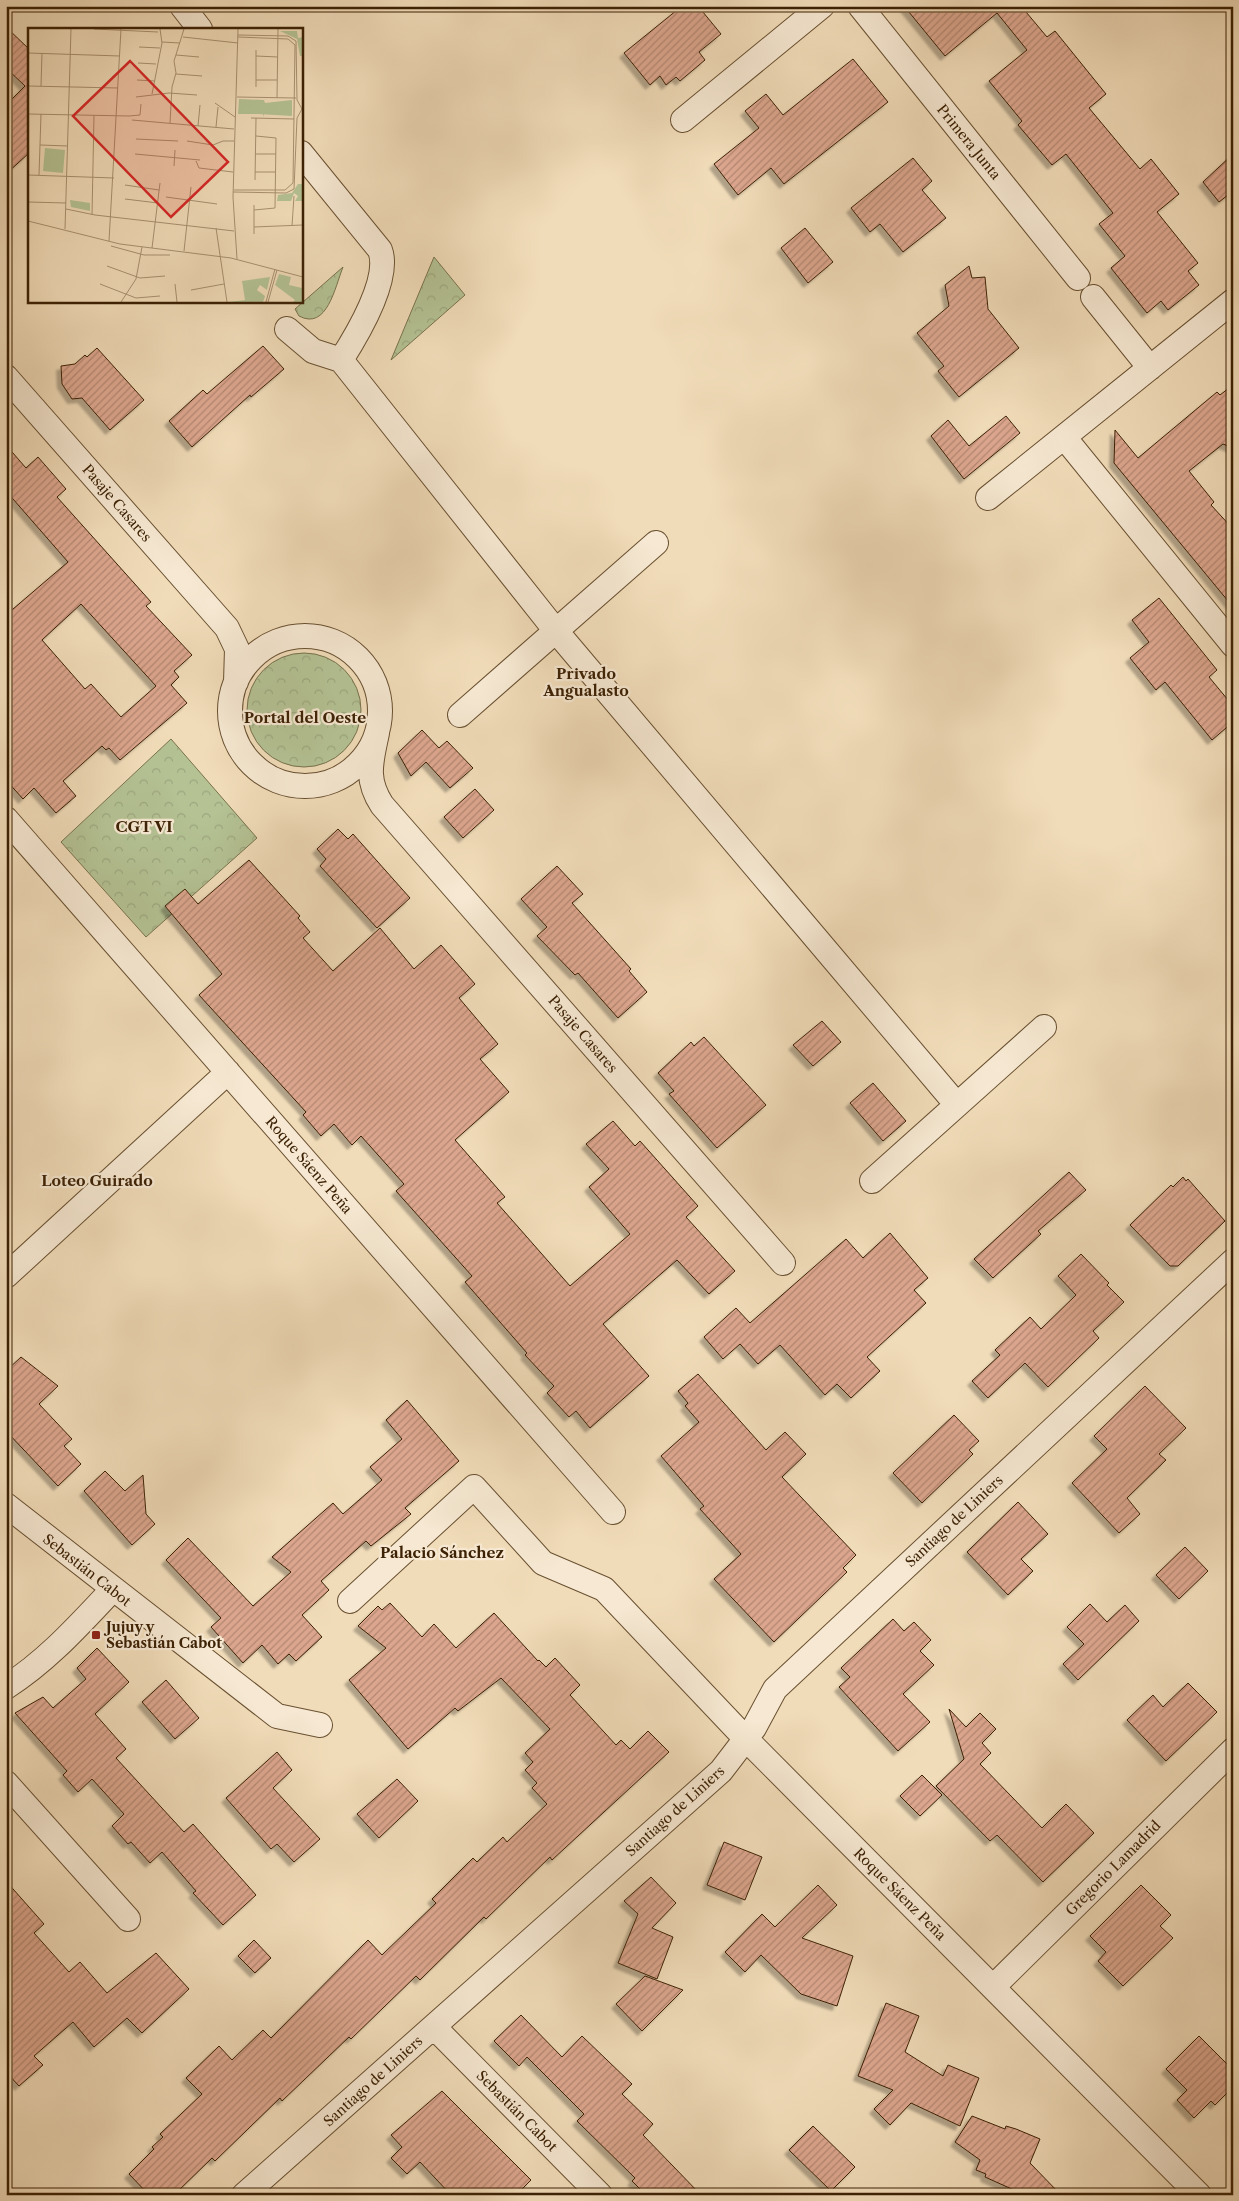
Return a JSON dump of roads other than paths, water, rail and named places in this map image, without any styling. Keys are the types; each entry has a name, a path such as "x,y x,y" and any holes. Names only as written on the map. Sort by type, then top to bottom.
{"street":[{"path":"182,6 199,28"},
{"path":"683,120 822,6"},
{"name":"Primera Junta","path":"860,6 1078,278"},
{"path":"302,154 374,242 383,259 381,278 360,327 341,360"},
{"path":"1093,297 1150,368"},
{"path":"988,498 1150,368 1230,310"},
{"path":"288,330 313,351 341,360 556,631 957,1105"},
{"name":"Pasaje Casares","path":"6,377 227,628 237,649 235,683 230,706 232,731 242,752 258,770 280,782 304,786 327,783 349,772 366,755 377,733"},
{"path":"1064,437 1233,645"},
{"path":"460,715 656,543"},
{"name":"Pasaje Casares","path":"227,628 253,640 283,640"},
{"name":"Pasaje Casares","path":"235,683 243,668 254,656 267,646 283,640 305,636 328,640 349,650 365,667 376,687 380,710 370,766 370,781 382,805 784,1263"},
{"name":"Pasaje Casares","path":"327,783 360,790 382,805"},
{"name":"Roque Sáenz Peña","path":"6,819 613,1512"},
{"path":"872,1181 1044,1027"},
{"path":"6,1276 228,1072"},
{"name":"Santiago de Liniers","path":"244,2195 721,1771 746,1739 775,1689 1233,1260"},
{"name":"Roque Sáenz Peña","path":"350,1601 474,1487 542,1563 604,1589 746,1739 1199,2195"},
{"name":"Sebastián Cabot","path":"6,1506 276,1716 320,1725"},
{"path":"6,1687 31,1669 66,1639 112,1590"},
{"name":"Gregorio Lamadrid","path":"992,1987 1233,1750"},
{"path":"6,1783 128,1918"},
{"name":"Sebastián Cabot","path":"434,2026 600,2195"}],"place":[{"name":"Jujuy y Sebastián Cabot","path":"96,1635"}],"district":[{"name":"Privado Angualasto","path":"586,682"},
{"name":"Portal del Oeste","path":"305,717"},
{"name":"CGT VI","path":"144,826"},
{"name":"Loteo Guirado","path":"97,1180"},
{"name":"Palacio Sánchez","path":"442,1552"}]}
